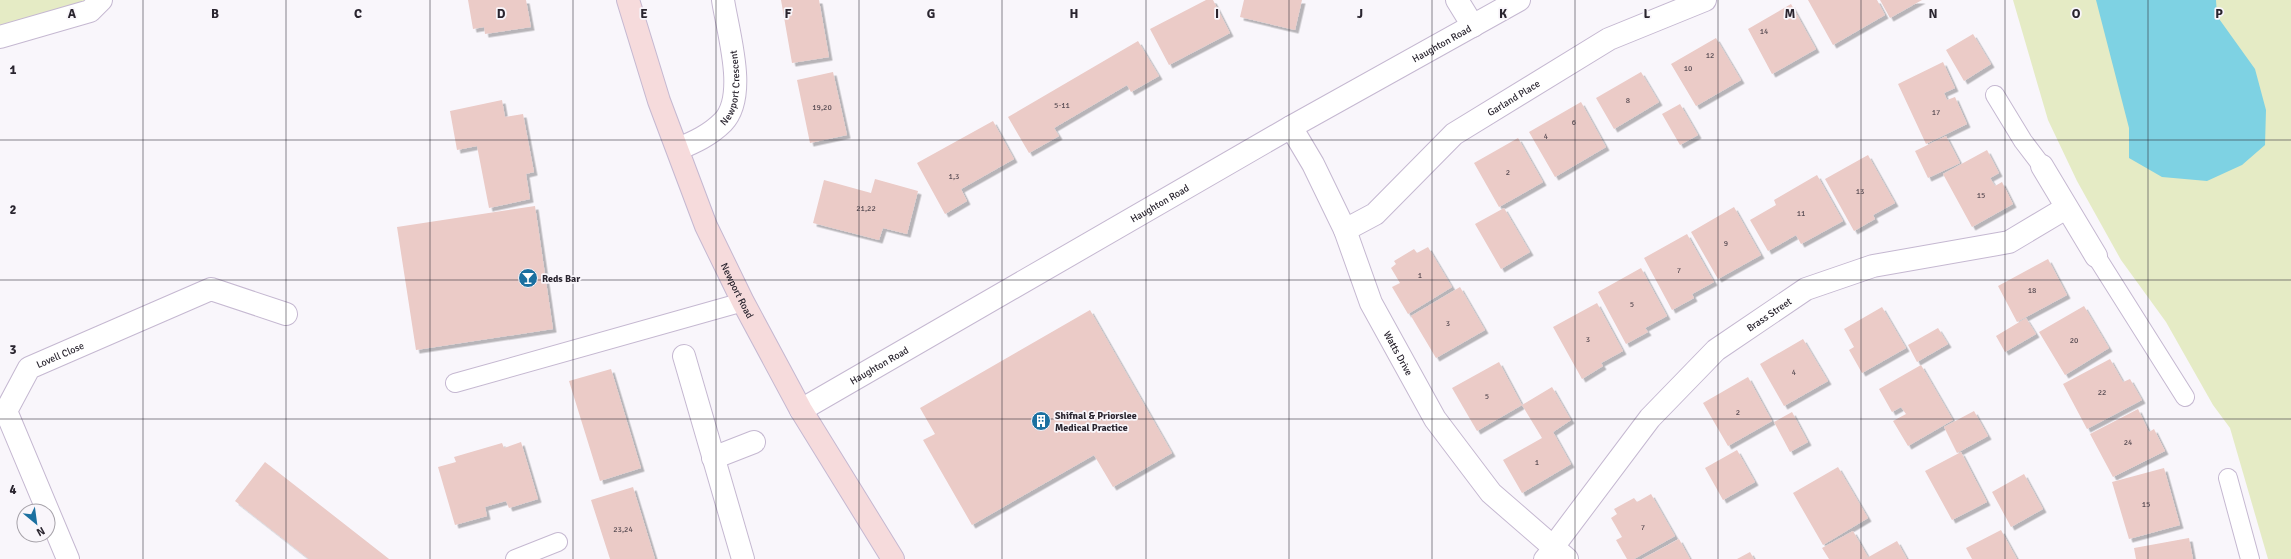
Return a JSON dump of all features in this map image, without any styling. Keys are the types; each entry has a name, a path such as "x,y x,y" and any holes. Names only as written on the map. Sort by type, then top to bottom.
{"main road":[{"name":"Newport Road","path":"628,0 659,102 706,226 743,302 802,410 893,559"}],"street":[{"path":"0,37 90,11 101,0"},
{"name":"Newport Crescent","path":"678,149 700,140 724,122 736,97 735,72 723,0"},
{"path":"1457,0 1473,26"},
{"name":"Haughton Road","path":"802,410 1291,127 1519,0"},
{"name":"Garland Place","path":"1345,230 1375,214 1454,134 1609,39 1705,0"},
{"name":"Watts Drive","path":"1291,127 1313,164 1345,230 1371,303 1435,419 1491,493 1555,555"},
{"path":"2042,166 2096,256"},
{"name":"Brass Street","path":"1555,555 1650,418 1716,350 1806,289 1873,266 2010,242 2066,208"},
{"name":"Lovell Close","path":"68,559 6,411 29,368 211,289 286,314"},
{"path":"684,356 712,458 743,559"},
{"path":"712,458 754,442"}],"lane":[{"path":"1995,95 2023,141 2042,166"},
{"path":"2096,256 2185,397"},
{"path":"455,383 743,302"},
{"path":"2228,478 2250,559"},
{"path":"515,559 558,542"}],"green space":[{"path":"0,0 101,0 0,37"},
{"path":"2013,0 2291,0 2291,559 2268,559 2230,428 2213,405 2166,322 2121,260 2077,181 2048,120"}],"water":[{"path":"2096,0 2216,0 2217,16 2255,69 2266,110 2265,145 2242,165 2207,181 2162,177 2129,158 2129,128"}],"building":[{"path":"468,0 526,0 531,27 485,34 484,27 473,29"},
{"path":"781,0 819,0 829,57 792,63"},
{"path":"1206,0 1213,0 1230,33 1169,65 1150,29"},
{"path":"1244,0 1302,0 1295,30 1240,17"},
{"path":"1808,0 1877,0 1885,15 1833,45"},
{"path":"1880,0 1922,0 1890,18"},
{"path":"1791,4 1816,49 1772,74 1748,29"},
{"path":"1973,34 1991,64 1964,81 1946,50"},
{"path":"1716,38 1741,80 1696,106 1671,64"},
{"path":"1138,41 1159,76 1131,92 1127,85 1054,128 1059,136 1029,153 1008,117"},
{"path":"1943,62 1955,88 1944,93 1947,100 1955,97 1967,124 1926,144 1898,84"},
{"path":"833,72 847,135 810,143 797,80"},
{"path":"1641,72 1659,102 1614,129 1596,98"},
{"path":"502,100 505,117 523,114 534,172 526,174 530,199 489,208 477,146 457,150 450,111"},
{"path":"1581,102 1606,147 1555,177 1529,132"},
{"path":"1680,104 1698,135 1680,145 1662,114"},
{"path":"993,121 1014,159 961,189 967,201 945,214 917,163"},
{"path":"1946,136 1960,163 1928,178 1915,151"},
{"path":"1518,138 1543,182 1499,207 1474,163"},
{"path":"1987,150 1999,173 1990,178 1995,186 2002,182 2013,204 1972,227 1943,174"},
{"path":"1868,155 1895,203 1873,215 1875,219 1854,231 1825,179"},
{"path":"1817,175 1843,221 1801,244 1796,235 1768,251 1750,220 1776,205 1774,200"},
{"path":"875,179 918,191 907,234 883,228 879,240 813,223 824,180 871,193"},
{"path":"535,206 553,329 416,350 397,227"},
{"path":"1734,207 1761,255 1718,279 1691,232"},
{"path":"1504,208 1530,252 1501,269 1475,224"},
{"path":"1687,234 1714,282 1692,294 1694,298 1672,310 1644,258"},
{"path":"1428,247 1452,287 1408,314 1392,287 1400,283 1391,268 1396,264 1394,261 1414,249 1417,253"},
{"path":"2048,259 2067,295 2017,322 1998,286"},
{"path":"1641,268 1667,316 1645,328 1648,332 1626,344 1598,292"},
{"path":"1460,287 1485,330 1436,358 1411,316"},
{"path":"1597,303 1623,351 1601,363 1603,366 1582,379 1553,327"},
{"path":"2084,306 2109,348 2065,375 2039,332"},
{"path":"1882,307 1906,348 1862,373 1849,350 1854,347 1844,329"},
{"name":"Shifnal & Priorslee Medical Practice","path":"1090,310 1172,453 1113,487 1094,455 972,525 923,440 935,434 920,408"},
{"path":"2026,318 2036,334 2005,352 1996,336"},
{"path":"1938,328 1948,344 1917,362 1908,345"},
{"path":"1803,339 1828,381 1784,406 1760,364"},
{"path":"2110,359 2123,382 2130,379 2142,400 2087,429 2063,384"},
{"path":"1499,362 1522,405 1477,431 1452,388"},
{"path":"1921,365 1953,420 1908,446 1893,421 1906,414 1901,407 1892,412 1879,389"},
{"path":"611,369 641,468 600,481 569,381"},
{"path":"1748,377 1772,421 1728,446 1703,403"},
{"path":"1552,387 1571,420 1553,432 1571,464 1522,493 1503,460 1542,438 1522,405"},
{"path":"2138,409 2149,432 2154,429 2165,451 2113,477 2090,434"},
{"path":"1974,411 1988,436 1957,453 1944,427"},
{"path":"1792,412 1808,442 1790,452 1774,422"},
{"path":"521,442 538,499 509,508 506,501 485,507 487,516 455,525 438,467 456,462 454,457 502,443 504,448"},
{"path":"1737,450 1755,482 1723,500 1705,468"},
{"path":"1961,452 1987,502 1952,520 1925,471"},
{"path":"265,462 389,559 309,559 235,501"},
{"path":"1838,467 1868,518 1823,545 1793,493"},
{"path":"2164,468 2180,525 2129,539 2112,482"},
{"path":"2024,474 2043,509 2011,527 1992,492"},
{"path":"633,487 655,559 610,559 591,500"},
{"path":"1651,494 1675,536 1634,559 1627,559 1616,540 1622,537 1611,518 1617,514 1614,509 1634,498 1637,502"},
{"path":"2001,530 2017,559 1972,559 1966,548"},
{"path":"1853,531 1868,557 1864,559 1829,559 1822,548"},
{"path":"2189,538 2193,559 2136,559 2134,548"},
{"path":"1679,539 1690,559 1642,559"},
{"path":"1897,541 1907,559 1865,559"},
{"path":"1750,552 1754,559 1737,559"}],"place":[{"name":"Reds Bar","path":"528,278"},
{"name":"Shifnal & Priorslee Medical Practice","path":"1041,421"}]}
